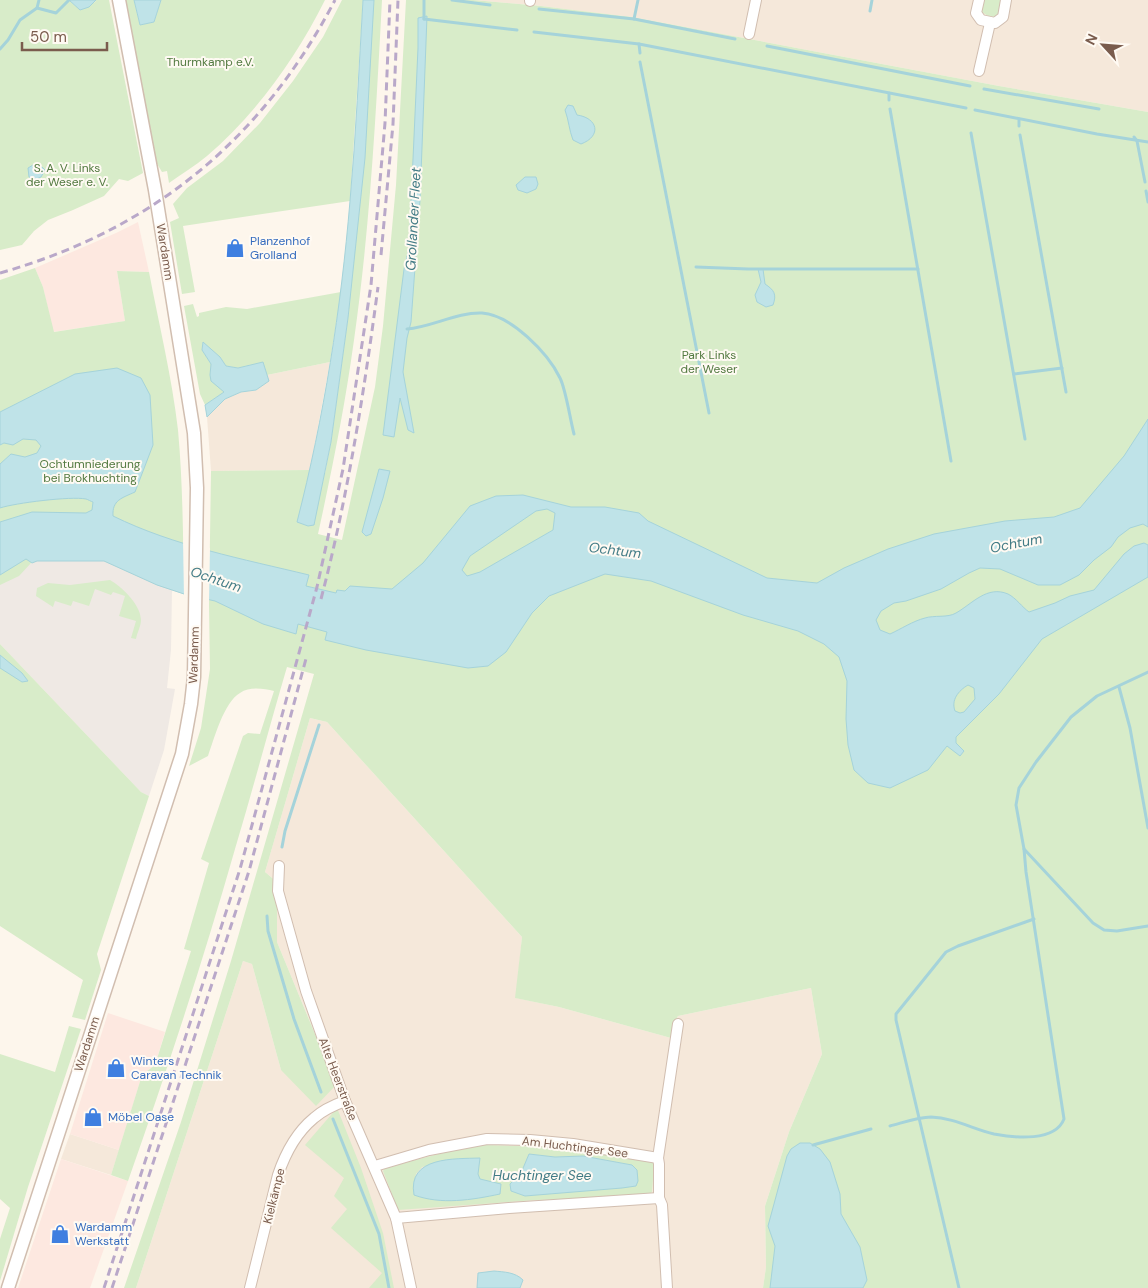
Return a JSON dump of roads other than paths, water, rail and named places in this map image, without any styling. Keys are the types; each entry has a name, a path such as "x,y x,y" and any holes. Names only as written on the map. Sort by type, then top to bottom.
{"street":[{"name":"Wardamm","path":"8,1288 182,754 194,677 197,488 194,433 155,190 119,0"},
{"path":"749,34 756,0"},
{"path":"979,0 976,13 981,20 990,23 995,23 1003,17 1006,0"},
{"path":"979,71 990,23"},
{"name":"Alte Heerstraße","path":"279,866 278,892 306,991 345,1101 375,1166 396,1218 411,1288"},
{"path":"667,1288 662,1205 659,1198 660,1164 658,1158 678,1024"},
{"name":"Kielkämpe","path":"250,1288 284,1157 295,1140 314,1118 330,1107 345,1101"},
{"name":"Am Huchtinger See","path":"375,1166 429,1150 487,1139 573,1144 658,1158"},
{"path":"396,1218 659,1198"}],"water":[{"path":"69,0 96,0 89,7 80,10"},
{"path":"134,0 161,0 154,22 140,25"},
{"path":"363,0 374,0 365,158 348,318 331,442 314,525 308,526 297,522 323,403 342,282 352,176"},
{"path":"427,16 420,200 411,322 403,372 414,433 408,430 400,398 394,437 383,435 404,269 409,248 418,18"},
{"path":"568,105 573,106 577,115 593,123 594,132 588,141 581,144 573,140 565,110"},
{"path":"33,165 40,165 45,170 41,177 34,180 29,177 28,168"},
{"path":"525,177 536,177 538,184 536,189 527,193 518,190 516,185"},
{"path":"758,269 763,269 765,284 774,293 773,305 766,307 757,302 755,295 761,282"},
{"path":"203,342 220,357 226,366 238,368 263,362 269,381 256,390 241,392 225,399 207,417 205,405 224,392 211,381 211,364 202,350"},
{"name":"Ochtum","path":"117,368 141,378 150,395 153,445 135,492 116,503 113,516 184,544 309,575 306,586 336,593 337,590 345,591 350,586 392,589 423,563 470,506 496,496 523,495 571,507 605,507 639,513 648,521 767,578 817,583 844,568 888,549 934,534 1005,521 1054,517 1080,508 1124,456 1148,419 1148,527 1143,524 1130,528 1118,537 1111,547 1079,575 1060,585 1038,585 1000,569 980,568 941,589 906,601 894,603 881,611 876,620 880,630 890,634 921,619 953,615 980,597 993,592 1008,594 1029,612 1070,596 1094,590 1124,554 1134,546 1144,543 1148,545 1148,577 1042,639 999,694 956,737 956,743 964,751 960,756 947,746 928,770 890,788 868,783 854,770 848,745 846,719 847,681 839,657 824,644 798,631 743,615 651,581 605,574 549,596 532,613 506,652 488,666 468,668 366,650 325,640 327,632 298,624 296,634 263,624 215,601 157,585 104,561 37,561 32,563 26,559 0,575 0,522 32,512 86,513 92,510 93,502 79,498 18,504 0,508 0,464 11,454 25,457 37,453 41,446 36,440 23,439 13,445 4,443 0,445 0,412 75,374","holes":["547,509 555,513 553,530 480,572 467,576 462,570 470,556 536,511","968,685 974,688 975,699 964,712 960,713 955,711 954,703 958,693"]},
{"path":"379,469 390,471 371,534 366,536 362,532"},
{"path":"0,655 22,673 28,681 22,682 0,668"},
{"path":"800,1143 810,1143 820,1149 830,1162 840,1194 841,1214 860,1247 867,1280 863,1288 770,1288 775,1246 768,1226 787,1156 791,1149"},
{"name":"Huchtinger See","path":"529,1154 555,1157 583,1156 632,1165 637,1170 638,1181 636,1186 622,1188 525,1196 511,1191 510,1184 521,1173"},
{"name":"Huchtinger See","path":"480,1158 478,1174 480,1179 501,1184 500,1194 468,1200 446,1201 414,1195 414,1182 418,1173 425,1166 446,1160"},
{"path":"494,1271 520,1277 523,1280 520,1288 477,1288 478,1273"}],"waterway":[{"path":"37,8 39,0"},
{"path":"0,49 20,20 37,8 56,13 69,0"},
{"name":"Grollander Fleet","path":"424,0 424,19"},
{"path":"452,0 490,5"},
{"path":"634,19 638,0"},
{"path":"870,11 872,0"},
{"path":"539,9 634,19 735,39"},
{"path":"424,19 517,30"},
{"path":"534,32 639,44 966,108"},
{"path":"639,44 640,53"},
{"path":"767,46 970,86"},
{"path":"640,62 709,413"},
{"path":"984,89 1099,109"},
{"path":"889,93 889,100"},
{"path":"890,109 951,461"},
{"path":"975,110 1148,142"},
{"path":"1019,119 1019,126"},
{"path":"971,133 1025,439"},
{"path":"1020,135 1066,392"},
{"path":"1134,137 1137,141 1145,182"},
{"path":"1146,191 1148,202"},
{"path":"696,267 748,269 918,269"},
{"path":"407,329 426,326 473,313 493,315 505,320 538,347 554,368 564,390 574,434"},
{"path":"1014,374 1062,368"},
{"path":"1148,672 1097,696 1071,717 1036,762 1019,788 1016,805 1024,849 1093,923 1104,930 1117,931 1148,926"},
{"path":"1119,687 1130,728 1148,828"},
{"path":"282,847 285,831 319,725"},
{"path":"890,1126 931,1117 956,1122 994,1134 1013,1137 1034,1137 1052,1132 1064,1119 1024,849"},
{"path":"267,916 268,931 294,1019 321,1092"},
{"path":"959,1288 896,1014 946,952 1034,919"},
{"path":"333,1119 379,1234 389,1288"},
{"path":"813,1145 871,1129"}],"railway":[{"path":"0,273 55,255 106,232 154,205 197,173 237,137 273,96 306,50 335,0"},
{"path":"104,1288 240,869 317,587 343,469 371,285 385,123 390,0"},
{"path":"381,255 393,124 398,0"},
{"path":"321,599 331,560 354,444 378,287"},
{"path":"112,1288 249,871 307,655"}],"place":[{"name":"Planzenhof Grolland","path":"235,248"},
{"name":"Winters Caravan Technik","path":"116,1068"},
{"name":"Möbel Oase","path":"93,1117"},
{"name":"Wardamm Werkstatt","path":"60,1234"}],"park label":[{"name":"Thurmkamp e.V.","path":"210,62"},
{"name":"S. A. V. Links der Weser e. V.","path":"67,175"},
{"name":"Park Links der Weser","path":"709,362"},
{"name":"Ochtumniederung bei Brokhuchting","path":"90,471"}]}
